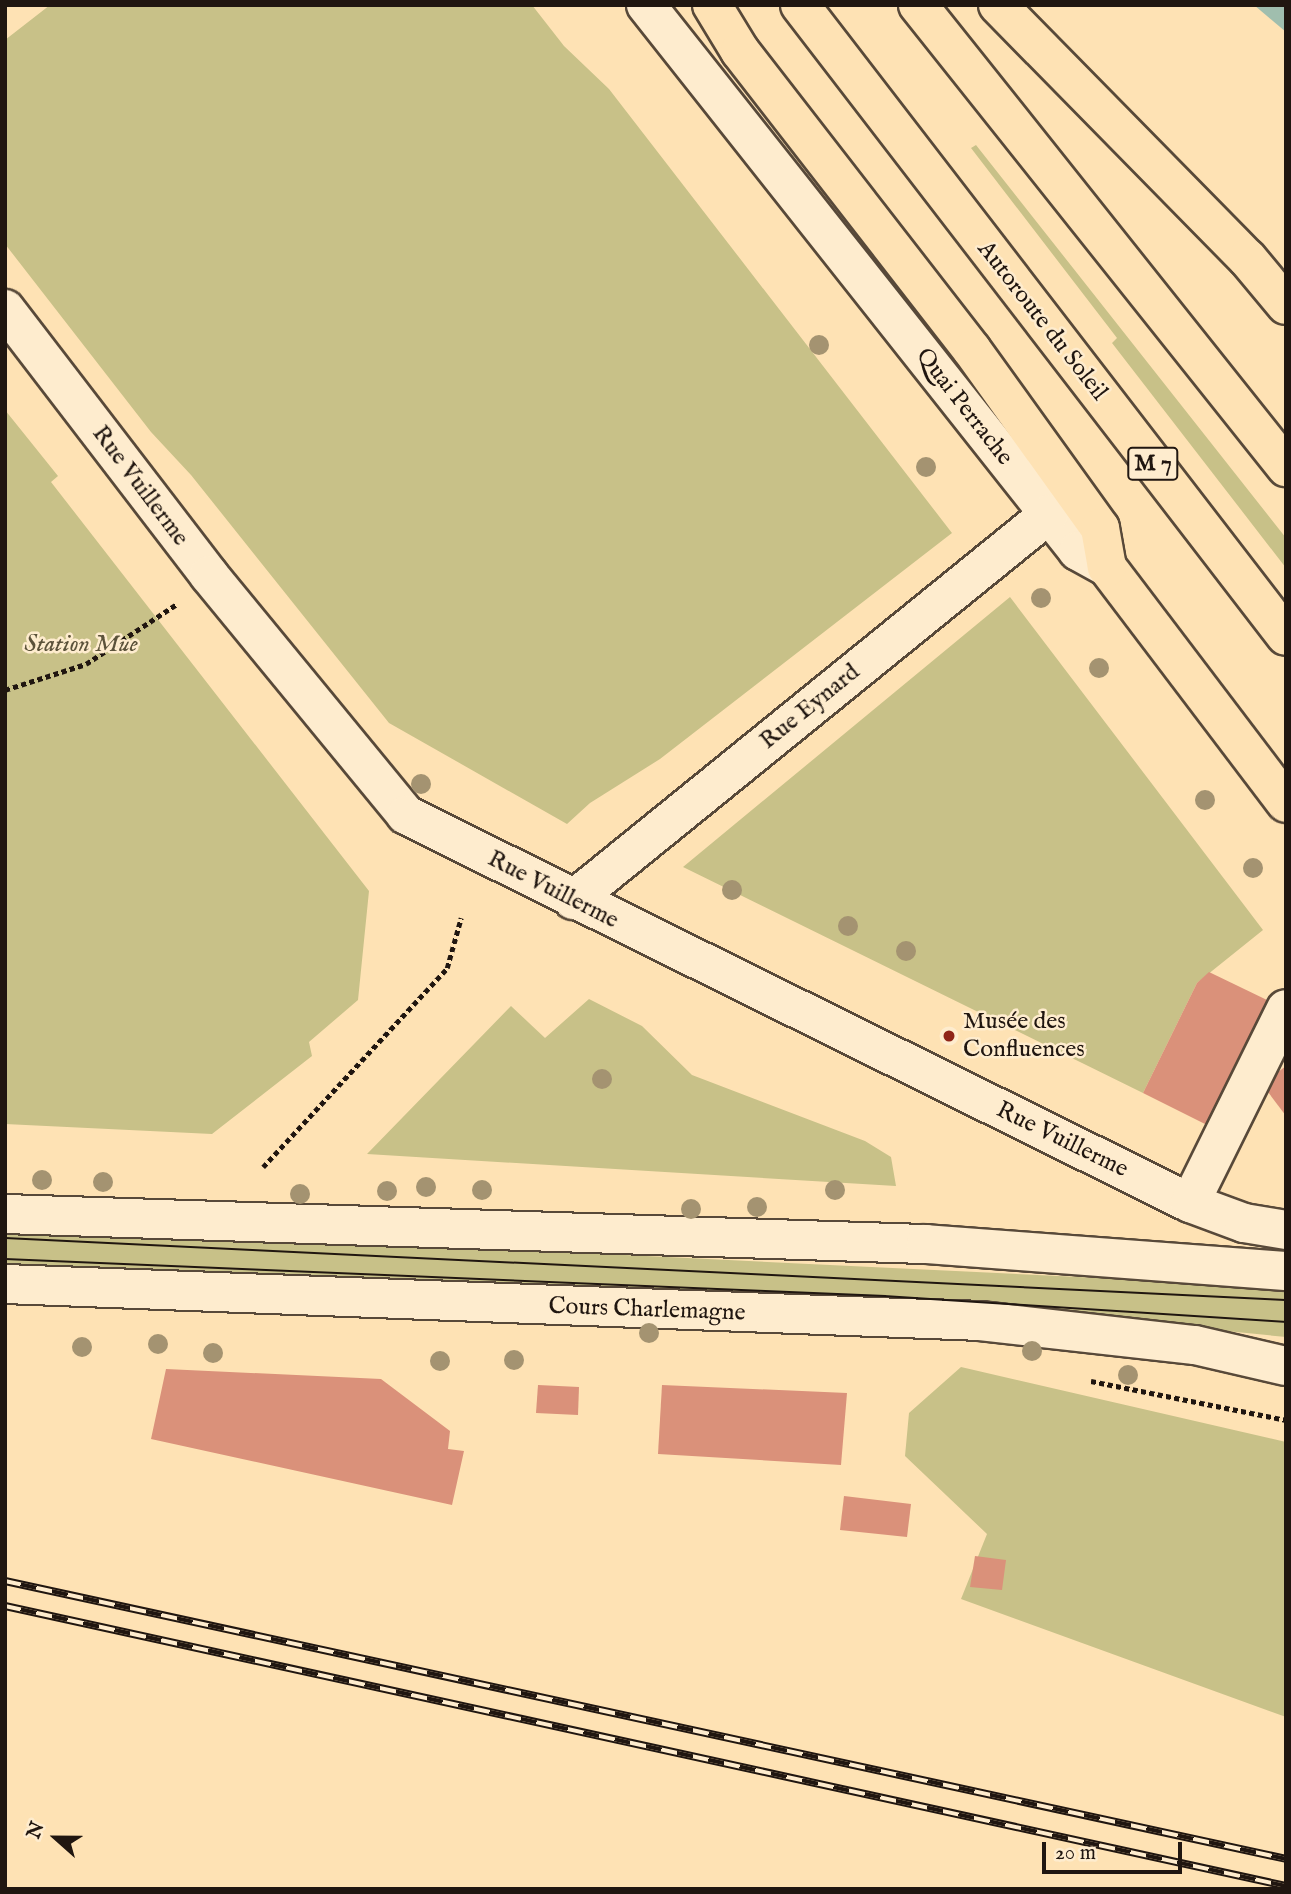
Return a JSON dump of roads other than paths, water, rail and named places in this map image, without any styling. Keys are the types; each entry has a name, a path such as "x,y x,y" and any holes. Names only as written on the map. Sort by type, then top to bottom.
{"main road":[{"path":"712,5 740,51 972,350 1100,528 1107,567"},
{"name":"Autoroute du Soleil","path":"800,5 1286,636"},
{"path":"918,5 1286,467"},
{"path":"998,5 1247,258 1286,305"},
{"name":"Quai Perrache","path":"1107,567 1286,803"}],"street":[{"name":"Quai Perrache","path":"646,5 1078,551 1107,567"},
{"name":"Rue Vuillerme","path":"5,309 209,575 406,815 573,900 1191,1203 1244,1223 1286,1230"},
{"name":"Rue Eynard","path":"573,900 1048,514"},
{"path":"1191,1203 1281,1033"},
{"path":"5,1214 926,1244 1286,1271"},
{"name":"Cours Charlemagne","path":"5,1284 980,1321 1195,1345 1286,1366"}],"tram line":[{"path":"5,1238 1286,1300"},
{"path":"5,1259 885,1296 1286,1322"}],"railway":[{"path":"5,1581 1286,1859"},
{"path":"5,1606 1286,1886"}],"place":[{"name":"Musée des Confluences","path":"949,1036"}],"park label":[{"name":"Station Mue","path":"81,645"}]}
